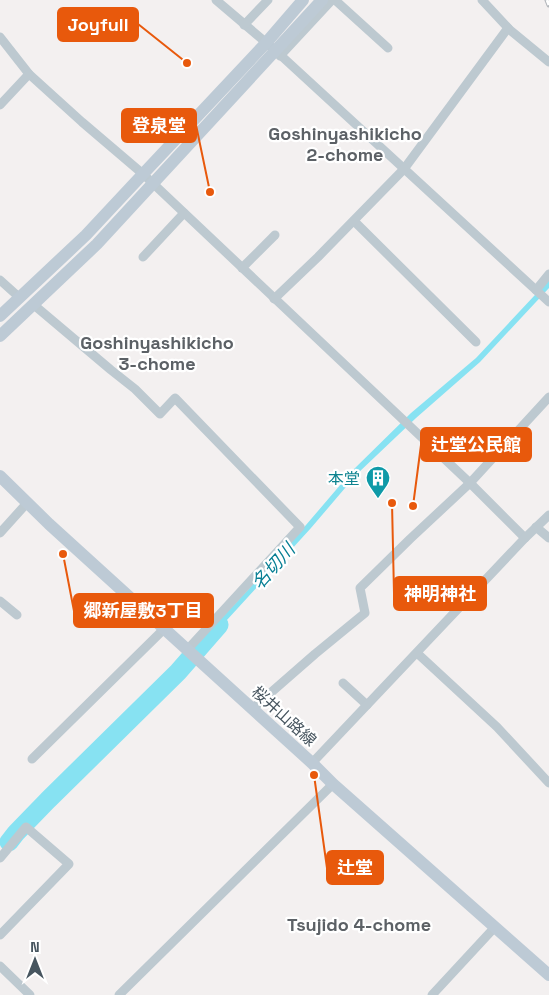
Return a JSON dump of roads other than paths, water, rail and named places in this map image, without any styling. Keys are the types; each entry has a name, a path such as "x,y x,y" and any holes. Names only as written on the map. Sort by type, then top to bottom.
{"street":[{"path":"216,0 274,50 549,302"},
{"path":"244,24 268,0"},
{"path":"274,50 285,20 303,0"},
{"path":"0,316 86,235 142,174 295,30 322,0"},
{"path":"0,336 97,244 274,50 333,0 388,48"},
{"path":"482,0 508,28 549,62"},
{"path":"274,299 404,169 508,28"},
{"path":"0,37 28,74 152,183 470,483 525,538"},
{"path":"0,105 28,74"},
{"path":"143,257 184,213"},
{"path":"354,221 476,342"},
{"path":"242,268 275,235"},
{"path":"536,290 549,274"},
{"path":"0,280 20,298"},
{"path":"34,304 135,389 160,414 175,398 300,527 187,650"},
{"path":"252,709 365,613 360,588 470,483 549,397"},
{"name":"桜井山路線","path":"0,476 49,524 333,784 549,975"},
{"path":"0,533 27,503"},
{"path":"312,763 549,515"},
{"path":"536,527 549,538"},
{"path":"0,601 17,616"},
{"path":"32,759 164,629"},
{"path":"417,653 497,727 549,783"},
{"path":"343,683 367,705"},
{"path":"118,995 333,784"},
{"path":"0,858 26,828 69,864 0,935"},
{"path":"432,995 494,927"},
{"path":"0,966 30,995"}],"water":[{"path":"549,280 549,288 480,362 416,418 357,474 311,528 205,644 200,641 306,525 353,470 411,413 476,358"}],"waterway":[{"name":"名切川","path":"9,842 48,800 178,672 219,625"}],"railway":[{"path":"547,0 549,5"}],"place":[{"name":"Joyfull","path":"187,63"},
{"name":"登泉堂","path":"210,192"},
{"name":"本堂","path":"378,499"},
{"name":"神明神社","path":"392,503"},
{"name":"辻堂公民館","path":"413,506"},
{"name":"郷新屋敷3丁目","path":"63,554"},
{"name":"辻堂","path":"314,775"}],"district":[{"name":"Goshinyashikicho 2-chome","path":"345,143"},
{"name":"Goshinyashikicho 3-chome","path":"157,352"},
{"name":"Tsujido 4-chome","path":"359,924"}]}
